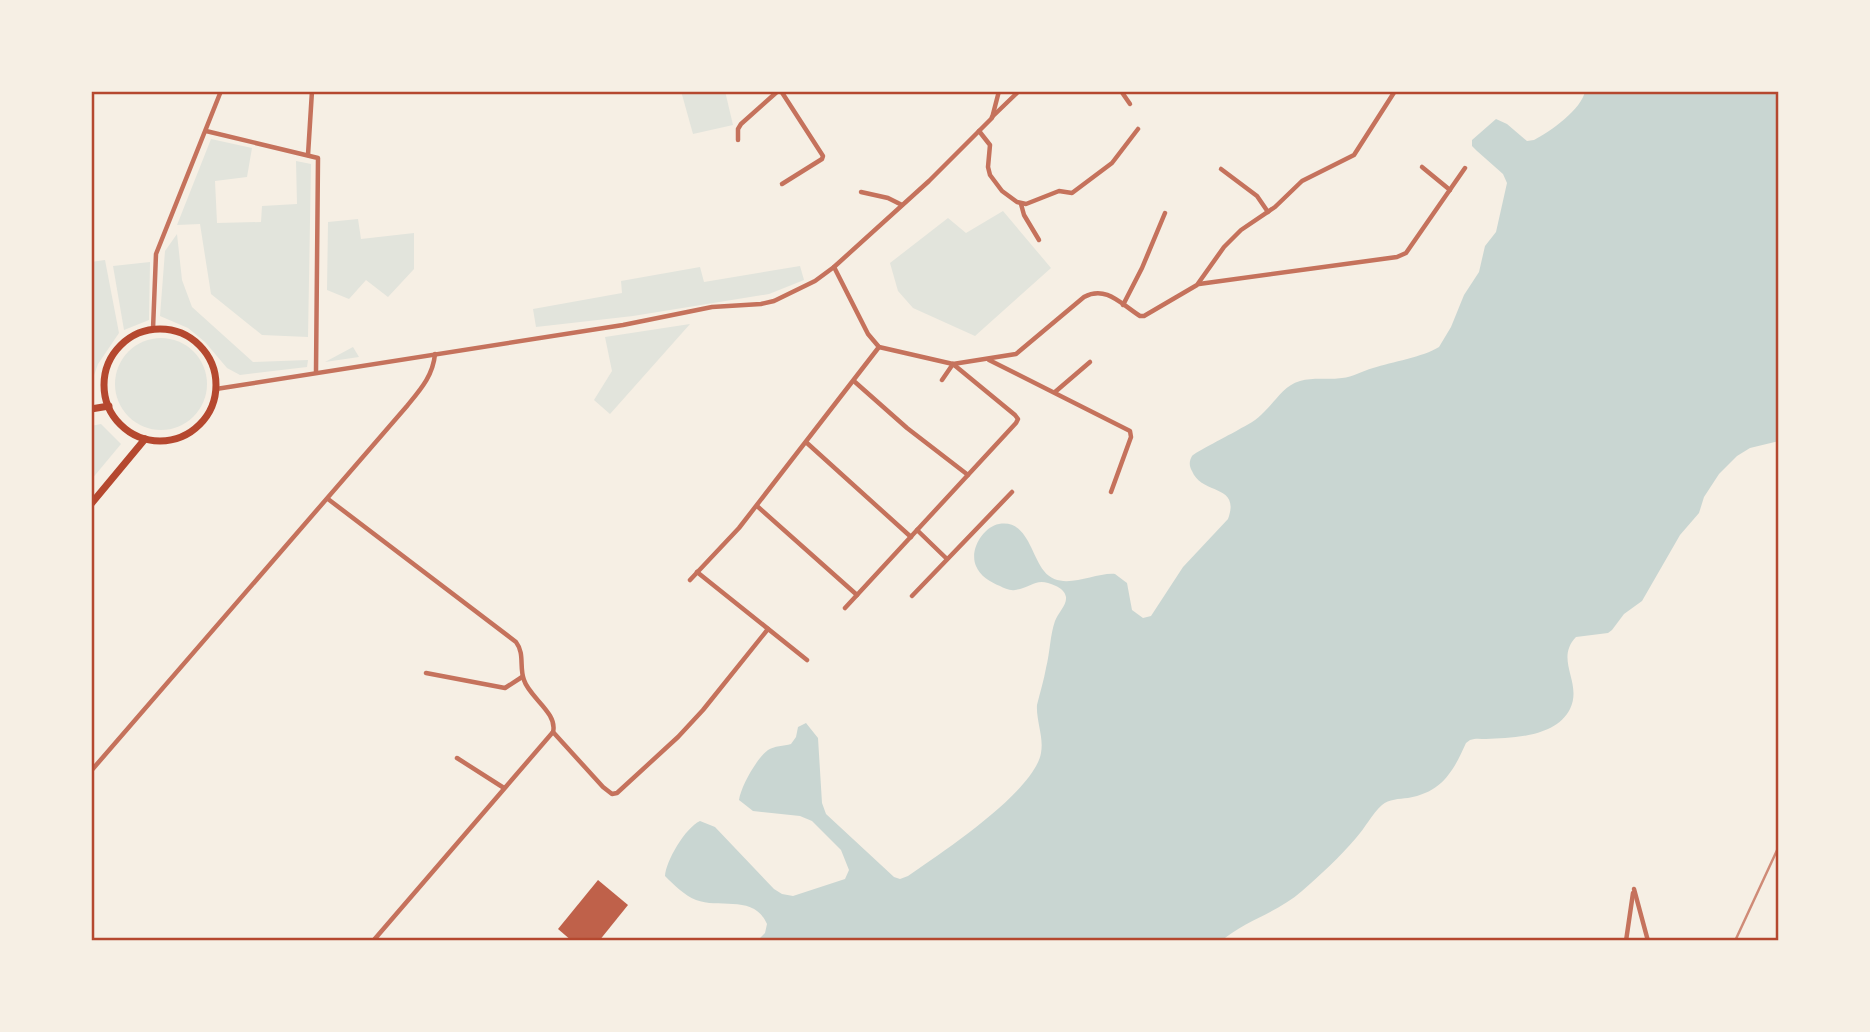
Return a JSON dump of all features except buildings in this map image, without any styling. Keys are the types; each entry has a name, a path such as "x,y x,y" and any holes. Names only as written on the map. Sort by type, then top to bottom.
{"main road":[{"path":"153,329 172,329 185,334 203,348 214,367 216,388 211,410 197,427 167,440 145,439 120,423 108,406 104,378 110,360 120,345 135,334 153,329"},
{"path":"91,409 108,406"},
{"path":"91,504 145,439"}],"street":[{"path":"153,329 156,254 221,91"},
{"path":"308,155 312,91"},
{"path":"738,140 738,128 741,124 779,91 823,156 782,184"},
{"path":"992,118 999,91"},
{"path":"216,388 624,325 712,307 774,301 815,281 834,267 902,205 1018,91"},
{"path":"1121,91 1130,104"},
{"path":"834,267 868,334 879,347 953,364 1016,354 1084,297 1094,292 1105,293 1144,316 1198,284 1233,238 1255,218 1268,212 1307,177 1354,155 1395,91"},
{"path":"1021,204 1059,191 1072,193 1112,163 1138,129"},
{"path":"206,131 318,158 316,372"},
{"path":"979,131 990,145 988,167 994,182 1021,204 1024,215 1039,240"},
{"path":"1422,167 1450,190"},
{"path":"1198,284 1397,257 1412,248 1465,168"},
{"path":"1221,169 1257,196 1268,212"},
{"path":"861,192 888,198 902,205"},
{"path":"1123,305 1166,213"},
{"path":"690,580 757,506 855,382 879,347"},
{"path":"91,771 425,384 433,369 435,354"},
{"path":"988,359 1130,431 1132,437 1111,492"},
{"path":"1055,392 1090,362"},
{"path":"942,380 953,364"},
{"path":"845,608 1018,419 953,364"},
{"path":"855,382 907,428 968,475"},
{"path":"807,443 911,537"},
{"path":"912,596 1012,492"},
{"path":"328,499 516,642 522,650 522,677 527,688 555,727 373,941"},
{"path":"757,506 857,595"},
{"path":"917,530 947,559"},
{"path":"697,572 807,660"},
{"path":"553,732 603,787 612,794 617,793 703,710 768,629"},
{"path":"426,673 505,688 522,677"},
{"path":"457,758 504,788"},
{"path":"1626,941 1634,889 1648,941"}],"shaded area":[{"path":"681,91 725,91 733,125 693,134"},
{"path":"1585,91 1779,91 1779,441 1750,448 1737,456 1719,474 1704,497 1699,513 1680,535 1642,601 1624,614 1612,630 1608,633 1576,637 1568,654 1573,699 1570,709 1555,725 1533,734 1470,740 1451,772 1438,786 1420,795 1385,803 1343,852 1302,891 1221,941 757,941 765,933 767,924 754,909 736,904 696,900 683,893 665,876 677,846 688,830 700,821 715,827 774,889 782,894 793,896 845,879 849,870 841,850 812,821 800,816 753,811 739,800 746,780 764,754 773,748 791,744 798,727 806,723 818,738 822,803 826,814 894,877 900,879 908,876 1005,803 1035,769 1041,753 1037,705 1053,626 1066,597 1061,589 1049,583 1039,582 1011,590 986,578 978,570 974,560 976,546 983,534 999,524 1016,527 1022,532 1044,571 1059,580 1115,574 1127,583 1132,610 1143,618 1151,616 1183,567 1228,519 1231,508 1225,495 1197,479 1190,465 1192,456 1255,420 1294,383 1350,376 1425,354 1439,347 1451,327 1464,295 1479,272 1485,246 1496,232 1507,183 1503,174 1472,146 1472,140 1496,119 1507,124 1527,141 1534,140 1572,112"},
{"path":"211,139 252,148 247,177 215,181 217,223 261,222 262,206 297,204 296,161 311,164 308,337 262,335 211,294 200,224 177,225"},
{"path":"1003,211 1051,268 975,336 913,308 898,291 890,263 948,218 966,233"},
{"path":"358,219 361,239 414,233 414,269 388,297 366,280 349,299 327,290 328,222"},
{"path":"177,234 182,280 192,307 253,362 308,360 307,367 240,375 227,368 205,342 188,328 160,316 165,251"},
{"path":"105,260 119,333 98,364 91,384 91,262"},
{"path":"150,262 149,320 124,330 113,266"},
{"path":"800,266 804,280 769,294 633,316 536,327 533,309 622,293 621,281 700,267 704,282"},
{"path":"690,324 610,414 594,400 612,371 605,337"},
{"path":"152,338 170,338 187,345 200,358 207,375 207,393 200,410 187,423 170,430 152,430 135,423 122,410 115,393 115,375 122,358 135,345"},
{"path":"353,347 359,357 325,362"},
{"path":"101,424 121,444 91,480 91,426"}],"railway":[{"path":"1735,941 1779,846"}]}
